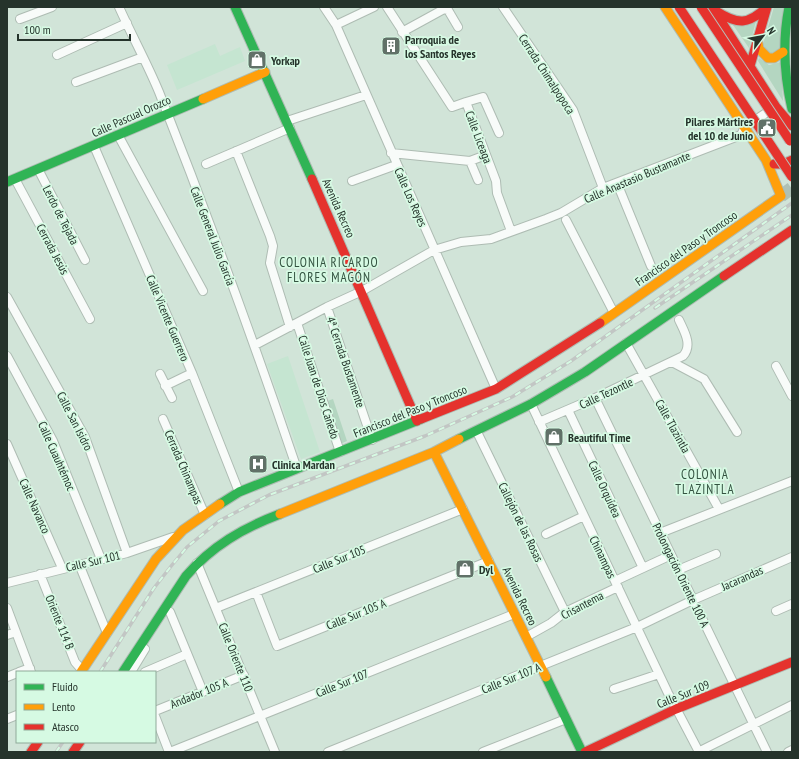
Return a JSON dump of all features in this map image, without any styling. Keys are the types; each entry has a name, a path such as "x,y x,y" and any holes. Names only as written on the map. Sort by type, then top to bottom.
{"main road":[{"name":"Avenida Recreo","path":"235,7 362,291 417,421"},
{"path":"665,7 766,160 778,164 792,160"},
{"path":"679,7 792,177"},
{"path":"701,7 792,143"},
{"path":"713,8 731,20 741,22 755,17 767,7"},
{"path":"750,66 767,7"},
{"path":"788,7 784,26 783,52 786,82 792,109"},
{"path":"713,8 776,106 792,126"},
{"path":"757,38 759,49 768,58 774,58 783,52"},
{"name":"Calle Pascual Orozco","path":"11,180 94,146 264,72"},
{"name":"Francisco del Paso y Troncoso","path":"82,671 130,595 162,553 177,536 205,515 239,492 372,440 496,389 527,371 614,313 781,196 766,160"},
{"path":"124,671 149,636 170,599 197,562 226,539 247,527 434,452 531,404 584,372 729,275 792,230"},
{"name":"Avenida Recreo","path":"434,452 541,666 582,752"},
{"name":"Calle Sur 109","path":"585,752 676,709 792,662"},
{"path":"31,752 37,743"},
{"path":"73,752 79,743"}],"street":[{"path":"20,19 52,7"},
{"name":"Calle General Julio García","path":"120,7 166,114 255,345 297,469"},
{"path":"336,25 374,7"},
{"name":"Calle Liceaga","path":"387,7 452,107 466,102 496,181 497,193 511,231"},
{"name":"Cerrada Chimalpopoca","path":"503,7 572,110 603,188"},
{"name":"Calle Los Reyes","path":"327,8 336,25 396,165 496,389"},
{"path":"402,32 444,9 449,11 458,27"},
{"path":"57,55 127,23"},
{"path":"76,82 142,57"},
{"path":"206,164 236,151 288,124 366,95"},
{"path":"466,102 483,97 499,133"},
{"name":"Calle Anastasio Bustamante","path":"255,345 327,307 362,291 434,250 461,242 491,239 561,213 603,188 741,134 745,127 776,106"},
{"path":"118,135 203,291"},
{"name":"Calle Vicente Guerrero","path":"94,146 192,373 239,492"},
{"name":"Calle Juan de Dios Cañedo","path":"236,151 270,236 273,246 270,263 340,452"},
{"path":"391,153 470,161 486,155"},
{"path":"470,161 478,180"},
{"path":"352,181 396,165"},
{"name":"Lerdo de Tejada","path":"38,169 85,260"},
{"name":"Cerrada Jesús","path":"11,180 90,319"},
{"path":"617,182 651,266"},
{"path":"566,220 614,313"},
{"name":"Calle San Isidro","path":"7,297 85,437 127,553"},
{"name":"4ª Cerrada Bustamente","path":"327,307 372,440"},
{"name":"Calle Tezontle","path":"539,422 645,375 672,362 688,351 687,337 679,320"},
{"name":"Calle Tlazintla","path":"626,343 720,509"},
{"name":"Calle Cuauhtémoc","path":"7,356 53,441 101,559"},
{"path":"672,362 704,380 737,432"},
{"path":"776,366 792,396"},
{"path":"165,386 192,373"},
{"path":"160,374 172,398"},
{"name":"Prolongación Oriente 100 A","path":"595,398 767,752"},
{"name":"Chinampas","path":"531,404 659,674 699,752"},
{"name":"Calle Orquídea","path":"568,410 643,568"},
{"name":"Cerrada Chinampas","path":"163,419 205,515"},
{"name":"Callejón de las Rosas","path":"476,432 565,612"},
{"name":"Calle Navanco","path":"7,444 62,568"},
{"path":"660,533 792,481"},
{"name":"Calle Sur 105","path":"216,608 463,509"},
{"path":"546,534 584,516"},
{"name":"Calle Sur 101","path":"7,583 62,568 127,553 177,536"},
{"path":"678,570 716,554"},
{"name":"Crisantema","path":"526,637 551,623 565,612 643,568 671,555"},
{"name":"Jacarandas","path":"693,600 792,556"},
{"name":"Calle Sur 105 A","path":"256,592 277,646 489,561"},
{"name":"Calle Oriente 110","path":"197,562 275,752"},
{"path":"79,564 107,633"},
{"name":"Oriente 114 B","path":"40,574 75,662 82,671"},
{"name":"Calle Sur 107 A","path":"328,752 637,627 693,600"},
{"path":"776,611 792,604"},
{"path":"7,608 30,670"},
{"path":"134,670 149,636 170,612 203,692"},
{"name":"Calle Sur 107","path":"169,752 514,614"},
{"path":"7,635 16,632"},
{"path":"147,671 187,654"},
{"path":"614,689 659,674"},
{"name":"Andador 105 A","path":"156,710 244,675"},
{"path":"699,752 792,705"},
{"path":"7,719 16,714"},
{"path":"156,719 169,752"},
{"path":"483,752 566,719"},
{"path":"788,752 792,750"}],"shaded area":[{"path":"774,7 786,7 780,48 769,55 763,44"},
{"path":"756,21 749,48 731,22"},
{"path":"215,44 220,56 240,47 245,61 177,90 167,65"},
{"path":"759,58 769,65 781,62 783,101 758,61"},
{"path":"288,356 320,452 301,459 267,364"},
{"path":"333,399 347,441 340,444 324,402"}],"tunnel":[{"path":"781,196 792,188"}],"railway":[{"path":"101,671 154,588 172,565 187,547 219,521 269,495 425,436 512,397 571,361 792,203"},
{"path":"655,308 792,215"},
{"path":"56,752 62,743"}],"traffic: fast":[{"path":"235,7 312,179"},
{"path":"789,7 785,33 785,58 787,84 792,109"},
{"path":"7,182 203,99"},
{"path":"459,439 531,404 585,372 724,276"},
{"path":"220,504 239,492 421,419"},
{"path":"124,671 186,576 196,565 229,539 253,525 280,514"},
{"path":"546,677 582,752"}],"traffic: slow":[{"path":"665,7 766,160 781,196"},
{"path":"757,38 759,49 768,58 774,58 783,52"},
{"path":"203,99 265,72"},
{"path":"600,323 781,196"},
{"path":"280,514 434,452 459,439"},
{"path":"434,452 546,677"},
{"path":"82,671 156,559 183,530 220,504"}],"traffic: jam":[{"path":"679,7 792,177"},
{"path":"701,7 790,141"},
{"path":"712,7 776,107 792,126"},
{"path":"716,11 731,19 743,21 754,17 767,7"},
{"path":"750,66 767,7"},
{"path":"774,164 783,164 792,160"},
{"path":"312,179 417,421"},
{"path":"724,276 792,230"},
{"path":"421,419 496,389 600,323"},
{"path":"585,752 676,709 792,662"},
{"path":"31,752 37,743"},
{"path":"73,752 79,743"}],"place":[{"name":"Parroquia de los Santos Reyes","path":"391,46"},
{"name":"Yorkap","path":"257,60"},
{"name":"Pilares Mártires del 10 de Junio","path":"767,128"},
{"name":"Beautiful Time","path":"554,437"},
{"name":"Clinica Mardan","path":"258,464"},
{"name":"Dyl","path":"465,569"}],"district":[{"name":"COLONIA RICARDO FLORES MAGÓN","path":"329,270"},
{"name":"COLONIA TLAZINTLA","path":"705,482"}]}
